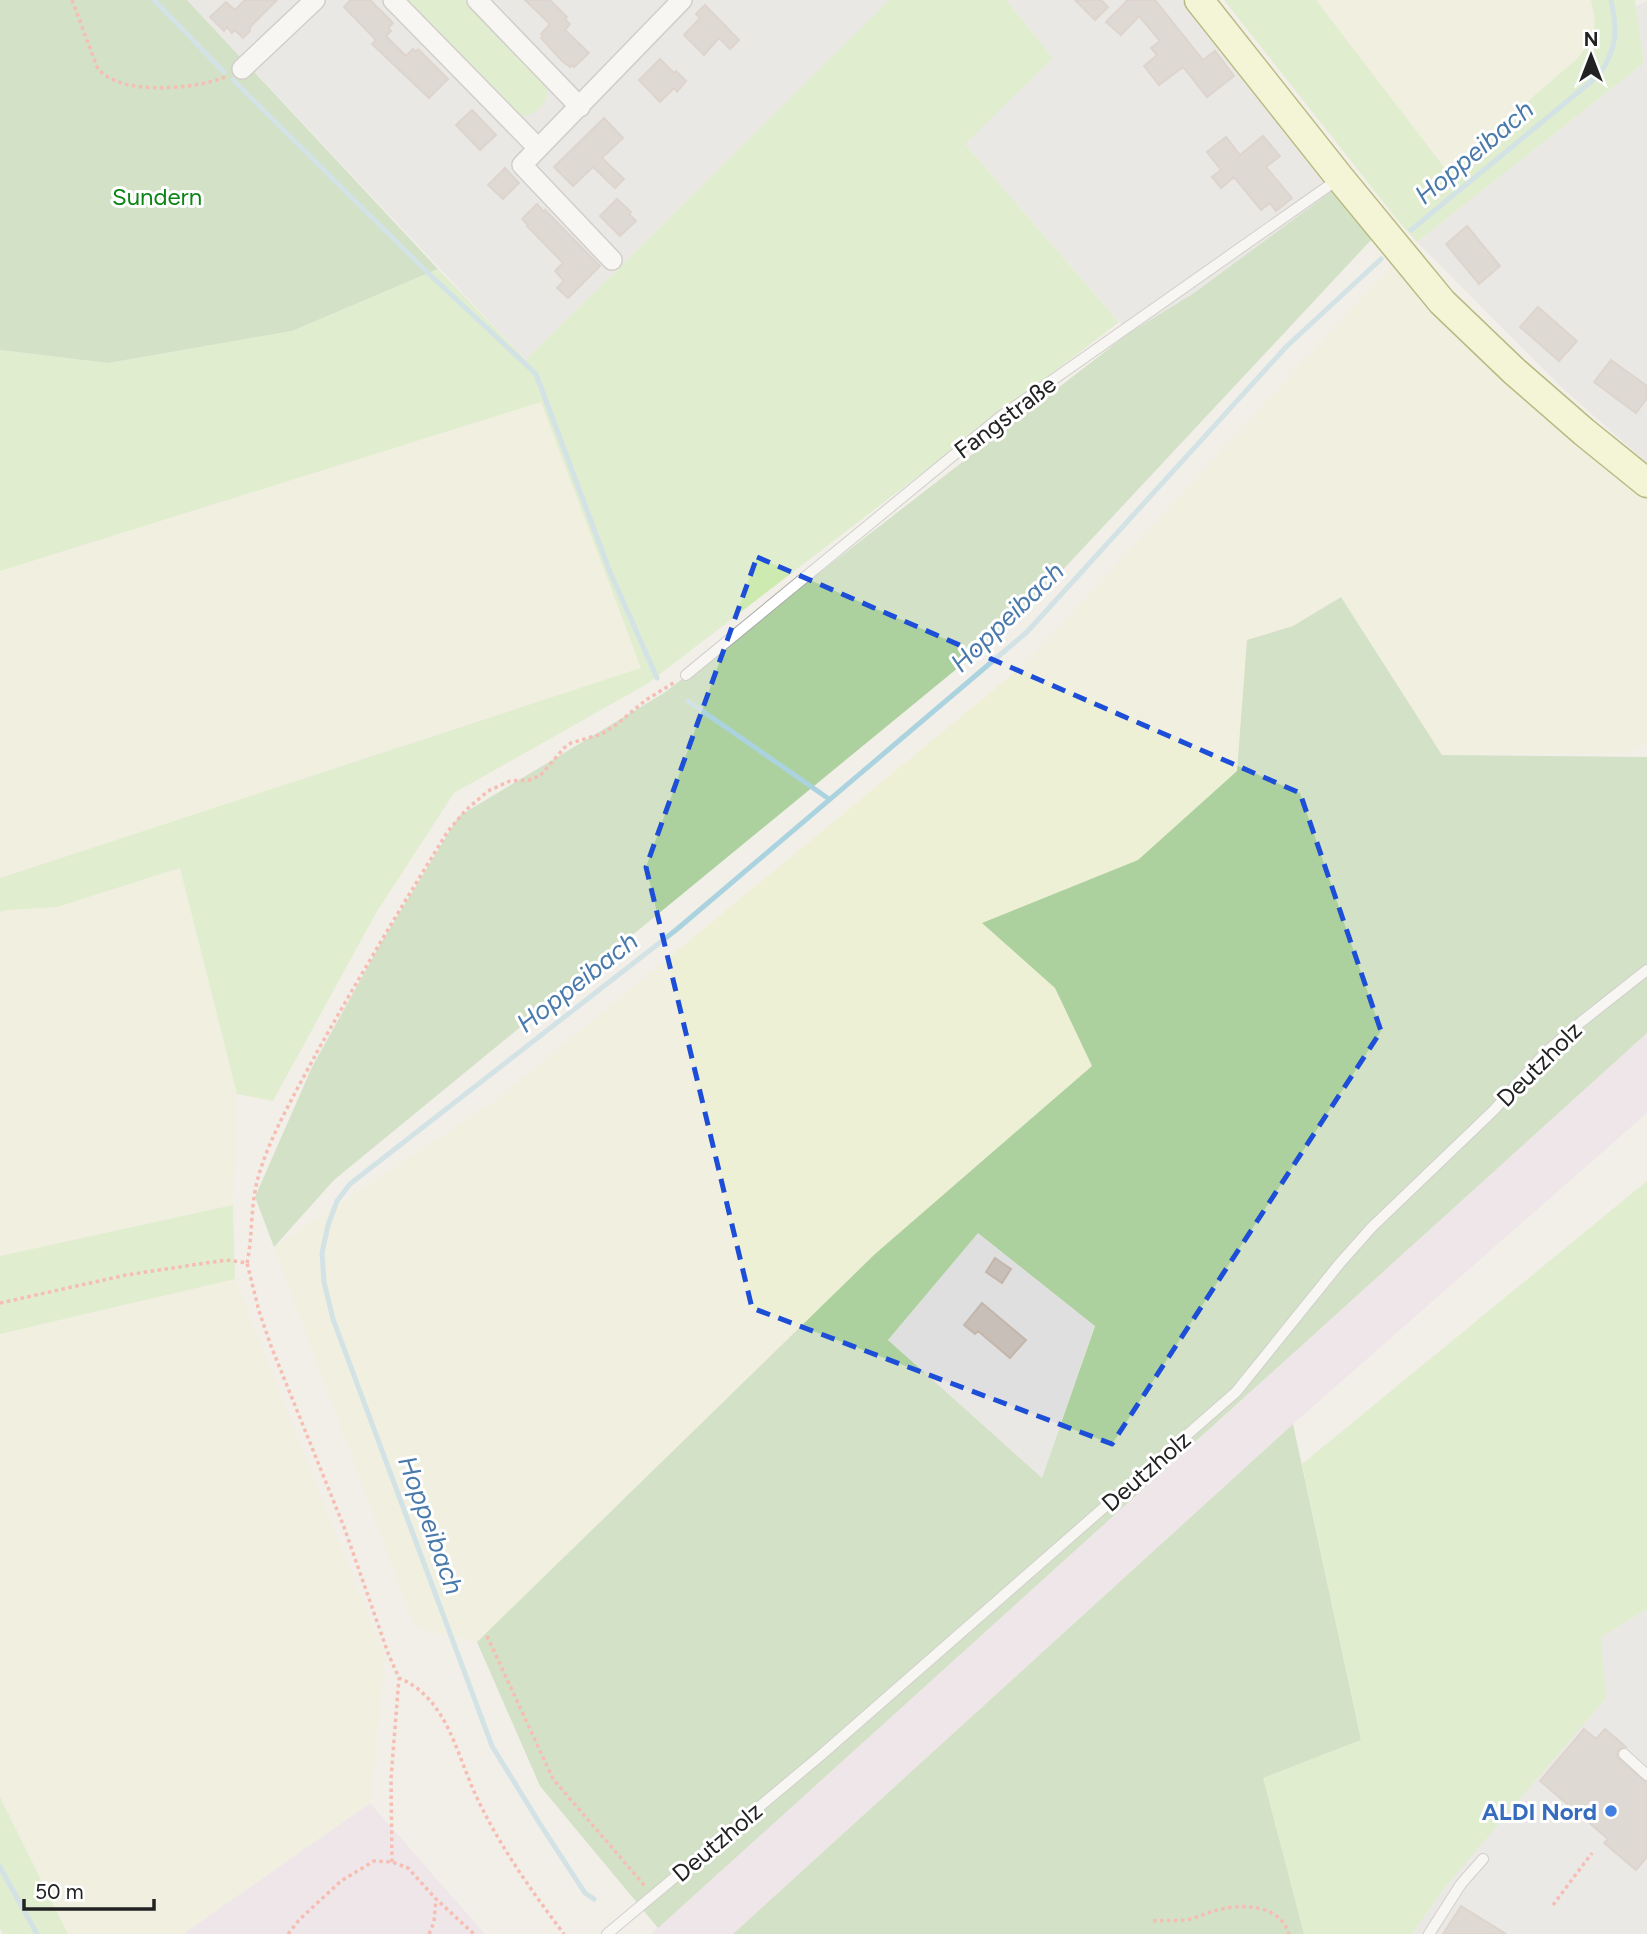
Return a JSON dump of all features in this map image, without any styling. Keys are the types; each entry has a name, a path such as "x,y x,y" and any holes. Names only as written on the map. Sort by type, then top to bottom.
{"main road":[{"path":"1199,0 1442,302 1584,432 1647,483"}],"street":[{"path":"242,69 315,0"},
{"path":"393,0 538,148"},
{"path":"477,0 580,107"},
{"path":"612,260 522,165 682,0"}],"lane":[{"name":"Fangstraße","path":"686,675 1000,417 1340,178"},
{"name":"Deutzholz","path":"607,1934 820,1756 1236,1392 1372,1227 1494,1110 1546,1052 1647,970"},
{"path":"1623,1754 1647,1775"},
{"path":"1429,1934 1461,1884 1483,1859"}],"path":[{"path":"72,0 97,67 116,83 139,88 199,85 242,69"},
{"path":"391,1862 391,1778 399,1678 344,1527 259,1311 247,1263 258,1178 293,1096 351,991 448,831 466,810 488,791 510,781 540,776 571,743 602,734 646,700 686,675"},
{"path":"0,1303 126,1275 226,1260 247,1263"},
{"path":"488,1636 553,1779 653,1896"},
{"path":"399,1678 410,1682 435,1705 446,1724 480,1804 527,1885 564,1934"},
{"path":"1553,1905 1592,1853"},
{"path":"288,1934 299,1920 341,1881 374,1861 391,1862 408,1868 436,1899 474,1934"},
{"path":"429,1934 434,1922 436,1899"},
{"path":"1153,1921 1188,1920 1220,1909 1247,1906 1271,1911 1287,1927 1289,1934"}],"highlighted area":[{"path":"757,557 1300,793 1381,1031 1112,1444 752,1308 646,867"}],"shaded area":[{"path":"187,0 889,0 526,360"},
{"path":"1006,0 1181,0 1332,191 1194,293 1129,333 965,144 1053,58"},
{"path":"1647,1 1647,463 1559,385 1417,242 1644,63 1636,6"},
{"path":"1647,1033 1647,1113 1293,1424 733,1934 651,1934"},
{"path":"978,1232 1095,1325 1042,1479 888,1340"},
{"path":"1647,1609 1647,1934 1412,1934 1446,1886 1601,1637"},
{"path":"1537,1779 1608,1839 1605,1843 1635,1870 1647,1857 1647,1934 1506,1934 1441,1893"},
{"path":"370,1803 485,1934 183,1934"}],"green space":[{"name":"Sundern","path":"0,0 187,0 438,269 292,331 108,363 0,350"},
{"path":"398,0 468,0 547,83 545,101 537,110 520,117"},
{"path":"889,0 1006,0 1053,58 965,144 1119,322 647,684 454,793 376,913 273,1101 237,1094 180,868 57,907 0,912 0,878 641,668 541,402 0,571 0,350 108,363 292,331 438,269 526,360"},
{"path":"1224,0 1316,0 1447,171 1578,58 1594,31 1591,0 1635,0 1644,63 1417,242"},
{"path":"1316,0 1591,0 1594,36 1578,58 1447,172"},
{"path":"1332,191 1372,239 1015,621 334,1180 274,1247 255,1197 312,1067 381,943 459,816 664,693 1129,333 1194,293"},
{"path":"1395,262 1647,497 1647,742 1630,753 1442,755 1341,597 1293,626 1248,640 1237,771 1138,860 983,923 1055,988 1092,1066 875,1254 477,1642 415,1627 274,1247 495,1101 1026,663"},
{"path":"541,401 641,668 0,878 0,571"},
{"path":"1341,597 1442,755 1647,757 1647,1033 658,1928 540,1786 477,1642 875,1254 1092,1066 1055,988 982,923 1138,860 1237,771 1247,640 1293,626","holes":["978,1233 1095,1326 1042,1478 888,1340"]},
{"path":"180,868 237,1094 233,1205 0,1256 0,912 57,907"},
{"path":"1647,1181 1647,1609 1601,1637 1606,1698 1446,1886 1412,1934 1304,1934 1262,1778 1361,1740 1302,1464"},
{"path":"233,1205 235,1279 0,1334 0,1256"},
{"path":"235,1279 385,1658 370,1803 183,1934 68,1934 0,1797 0,1334"},
{"path":"1293,1424 1361,1740 1263,1778 1304,1934 733,1934"},
{"path":"0,1797 68,1934 3,1934 0,1929"}],"building":[{"path":"245,0 277,0 250,27 250,31 243,38 235,30 232,33 227,27 224,31 210,17 226,2 235,10"},
{"path":"350,0 370,0 393,23 386,36 406,56 413,49 416,52 418,49 448,79 429,98 372,44 376,40 344,7"},
{"path":"525,0 550,0 567,17 565,19 570,24 565,30 589,53 574,67 562,61 541,38 541,34 550,24"},
{"path":"1075,0 1101,0 1108,7 1095,20"},
{"path":"1126,0 1155,0 1203,60 1215,51 1234,76 1207,97 1183,67 1159,85 1144,66 1157,55 1151,48 1160,41 1139,16 1121,35 1106,22"},
{"path":"705,5 739,40 730,49 719,38 704,55 684,35 700,18 696,14"},
{"path":"660,59 686,81 677,92 674,88 660,102 639,80"},
{"path":"472,110 496,135 480,150 456,125"},
{"path":"604,118 623,138 602,158 624,179 615,188 593,167 573,186 554,167"},
{"path":"1263,136 1280,156 1266,167 1292,198 1276,211 1270,203 1261,210 1234,177 1221,188 1212,177 1221,170 1207,152 1226,137 1240,155"},
{"path":"505,168 519,183 503,199 488,185"},
{"path":"617,199 636,221 620,236 600,216"},
{"path":"537,204 600,266 568,298 557,288 564,281 555,271 563,263 522,219"},
{"path":"1467,226 1500,266 1479,284 1446,244"},
{"path":"1538,307 1577,341 1559,361 1520,327"},
{"path":"1611,360 1647,386 1647,398 1636,413 1594,382"},
{"path":"995,1258 1011,1269 1002,1283 986,1272"},
{"path":"982,1303 1026,1340 1010,1358 978,1331 975,1334 964,1325"},
{"name":"ALDI Nord","path":"1584,1729 1596,1739 1605,1729 1626,1747 1618,1750 1617,1757 1647,1783 1647,1857 1636,1870 1604,1843 1608,1839 1540,1781"},
{"path":"1461,1906 1506,1934 1443,1934"}],"waterway":[{"path":"154,0 224,72"},
{"name":"Hoppeibach","path":"1411,230 1599,75 1613,48 1615,21 1611,0"},
{"path":"233,80 426,271 536,374 610,572 657,678"},
{"name":"Hoppeibach","path":"594,1899 585,1893 492,1746 333,1319 324,1282 322,1253 337,1201 350,1184 676,930 1027,632 1286,347 1381,259"},
{"path":"688,701 829,799"},
{"path":"0,1867 37,1934"}],"place":[{"name":"ALDI Nord","path":"1611,1811"}]}
